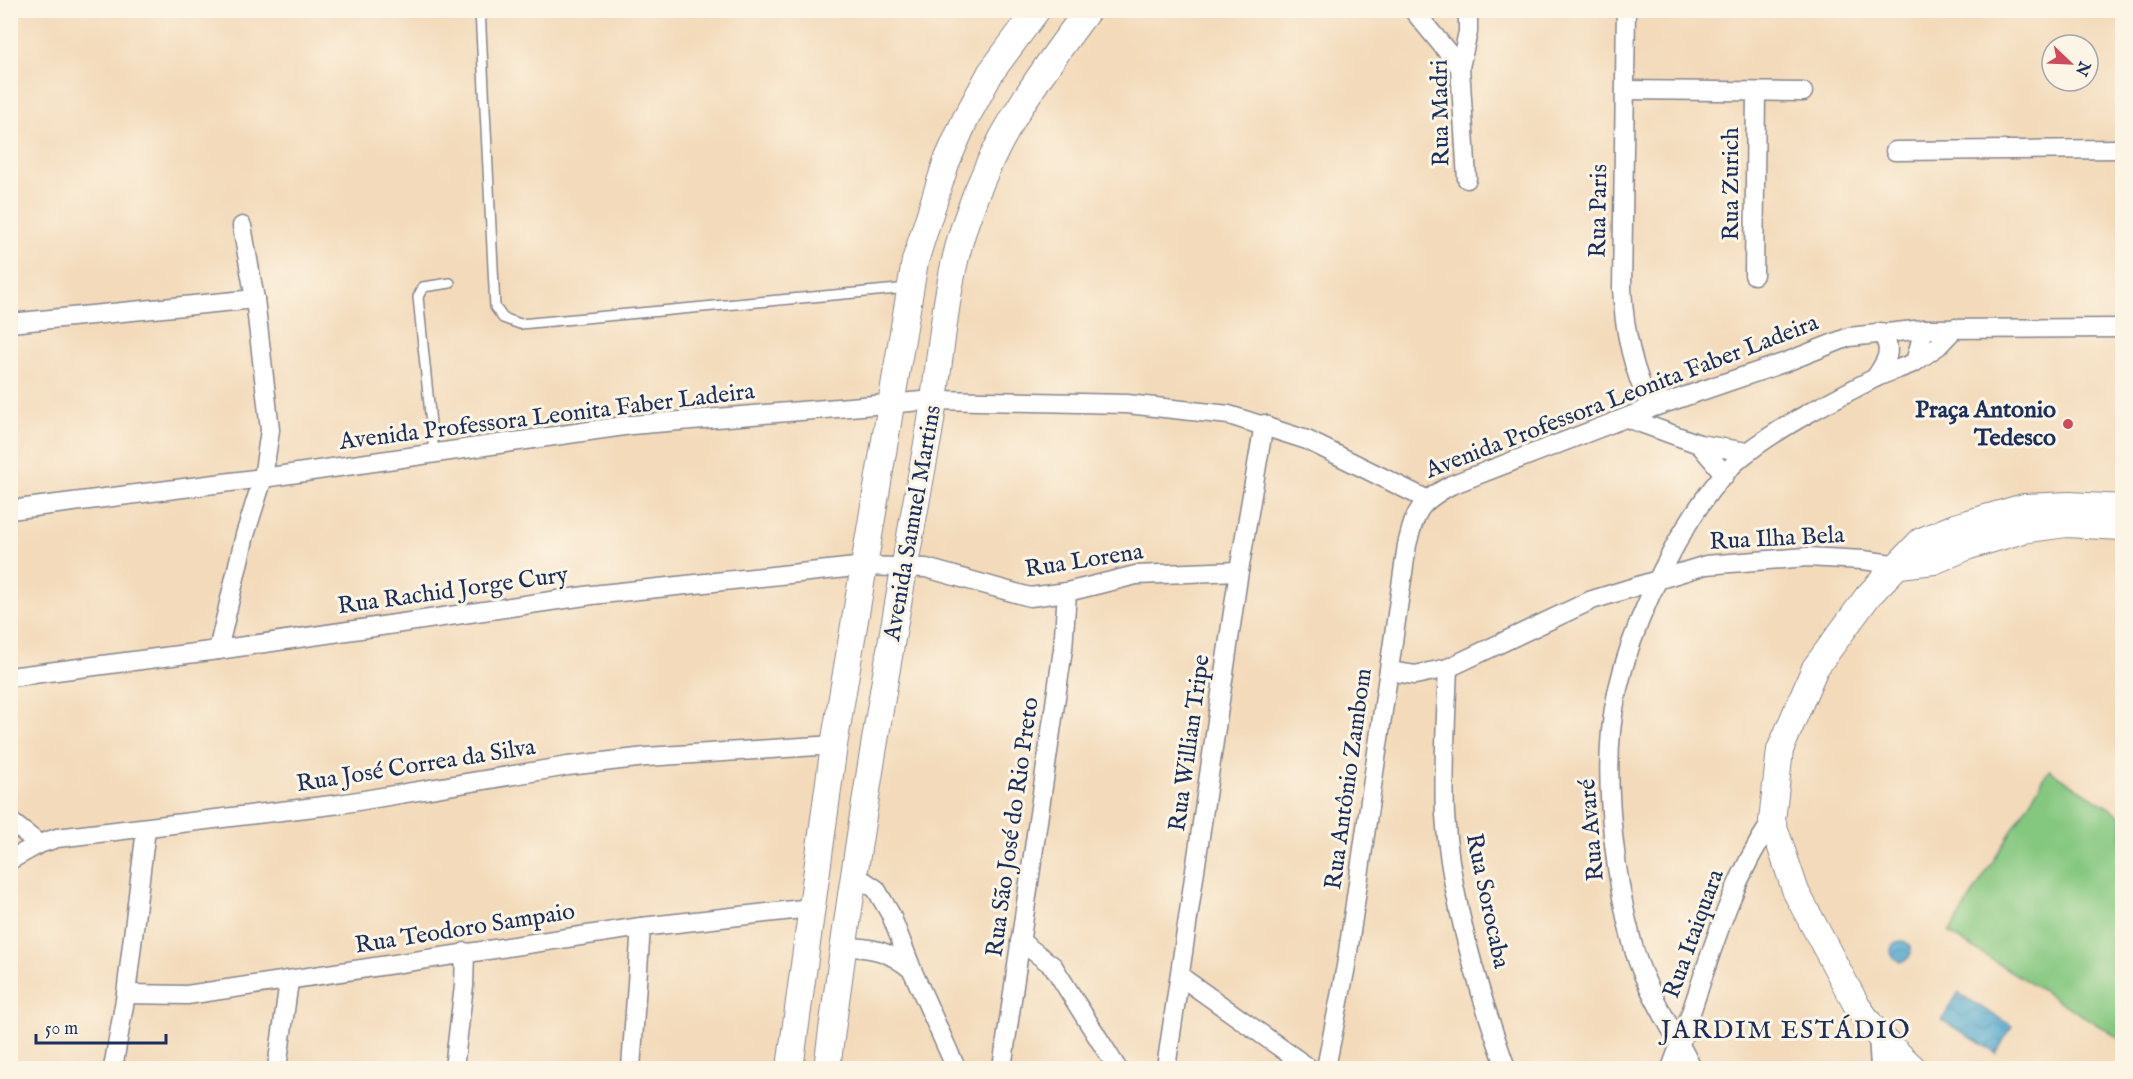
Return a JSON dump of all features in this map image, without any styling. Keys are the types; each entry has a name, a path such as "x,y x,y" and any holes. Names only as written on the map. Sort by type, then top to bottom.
{"main road":[{"name":"Avenida Samuel Martins","path":"790,1068 834,745 909,288 929,212 946,163 965,120 991,72 1038,10"},
{"name":"Avenida Samuel Martins","path":"827,1068 843,947 904,567 935,400 953,267 966,221 1010,121 1032,84 1088,10"},
{"path":"1913,1068 1878,1035 1857,1006 1796,892 1772,821 1780,750 1815,668 1868,596 1921,541 1956,526 2024,507 2070,505 2122,508"},
{"path":"1900,565 1934,561 1969,546 2023,530 2066,524 2122,527"},
{"path":"816,879 855,875"},
{"path":"807,942 843,947"}],"street":[{"path":"1413,10 1460,67"},
{"name":"Rua Madri","path":"1467,179 1460,67 1468,32 1468,10"},
{"name":"Rua Paris","path":"1626,10 1622,288 1624,329 1641,389 1651,408"},
{"path":"1625,90 1803,92"},
{"name":"Rua Zurich","path":"1754,275 1756,93"},
{"path":"1895,151 2122,149"},
{"path":"218,650 245,535 263,478 270,430 255,299 242,226"},
{"path":"10,323 255,299"},
{"name":"Rua Avaré","path":"1692,1068 1651,991 1632,945 1620,879 1610,771 1611,730 1631,644 1657,579 1692,516 1747,452 1875,378 1915,362 1938,346 1955,328"},
{"name":"Avenida Professora Leonita Faber Ladeira","path":"10,510 263,478 632,425 935,400 1127,404 1229,415 1264,424 1308,440 1426,499 1451,485 1651,408 1786,362 1841,340 1880,332 1924,329 2122,328"},
{"path":"1915,362 1924,329"},
{"path":"1875,378 1887,360 1889,348 1887,340 1880,332"},
{"path":"1627,418 1699,444 1747,452"},
{"name":"Rua Willian Tripe","path":"1166,1068 1239,571 1264,424"},
{"path":"1699,444 1725,475"},
{"name":"Rua Antônio Zambom","path":"1326,1068 1346,966 1407,545 1414,518 1426,499"},
{"name":"Rua Ilha Bela","path":"1657,579 1706,564 1807,557 1863,560 1900,565"},
{"name":"Rua Rachid Jorge Cury","path":"10,677 218,650 592,595 865,566 904,567"},
{"name":"Rua Lorena","path":"904,567 947,573 1017,595 1043,596 1136,575 1239,571"},
{"path":"1389,671 1415,675 1448,668 1592,600 1657,579"},
{"name":"Rua São José do Rio Preto","path":"1002,1068 1063,649 1067,592"},
{"name":"Rua Sorocaba","path":"1448,668 1445,815 1453,877 1490,1023 1506,1068"},
{"name":"Rua José Correa da Silva","path":"10,860 39,844 65,837 340,804 568,766 704,752 834,745"},
{"path":"10,821 39,844"},
{"name":"Rua Itaiquara","path":"1671,1068 1728,900 1755,846 1772,821"},
{"path":"113,1068 126,994 146,829"},
{"path":"855,875 870,883 883,899 956,1068"},
{"name":"Rua Teodoro Sampaio","path":"126,994 187,995 641,927 811,908"},
{"path":"631,1068 641,927"},
{"path":"1020,941 1053,966 1118,1068"},
{"path":"843,947 869,947 886,951 913,972"},
{"path":"454,1068 464,986 465,952"},
{"path":"1180,976 1309,1068"},
{"path":"277,1068 289,981"},
{"path":"1878,1035 1880,1068"}],"lane":[{"path":"480,10 495,307 503,318 520,324 909,288"},
{"path":"434,453 418,297 423,287 450,283"}],"green space":[{"path":"2049,770 2122,816 2122,1040 1949,933"}],"water":[{"path":"1901,941 1908,944 1911,951 1908,958 1901,961 1894,958 1891,951 1894,944"},
{"path":"1958,993 2012,1026 1996,1053 1942,1020"}],"place":[{"name":"Praça Antonio Tedesco","path":"2068,424"}],"district":[{"name":"JARDIM ESTÁDIO","path":"1786,1030"}]}
